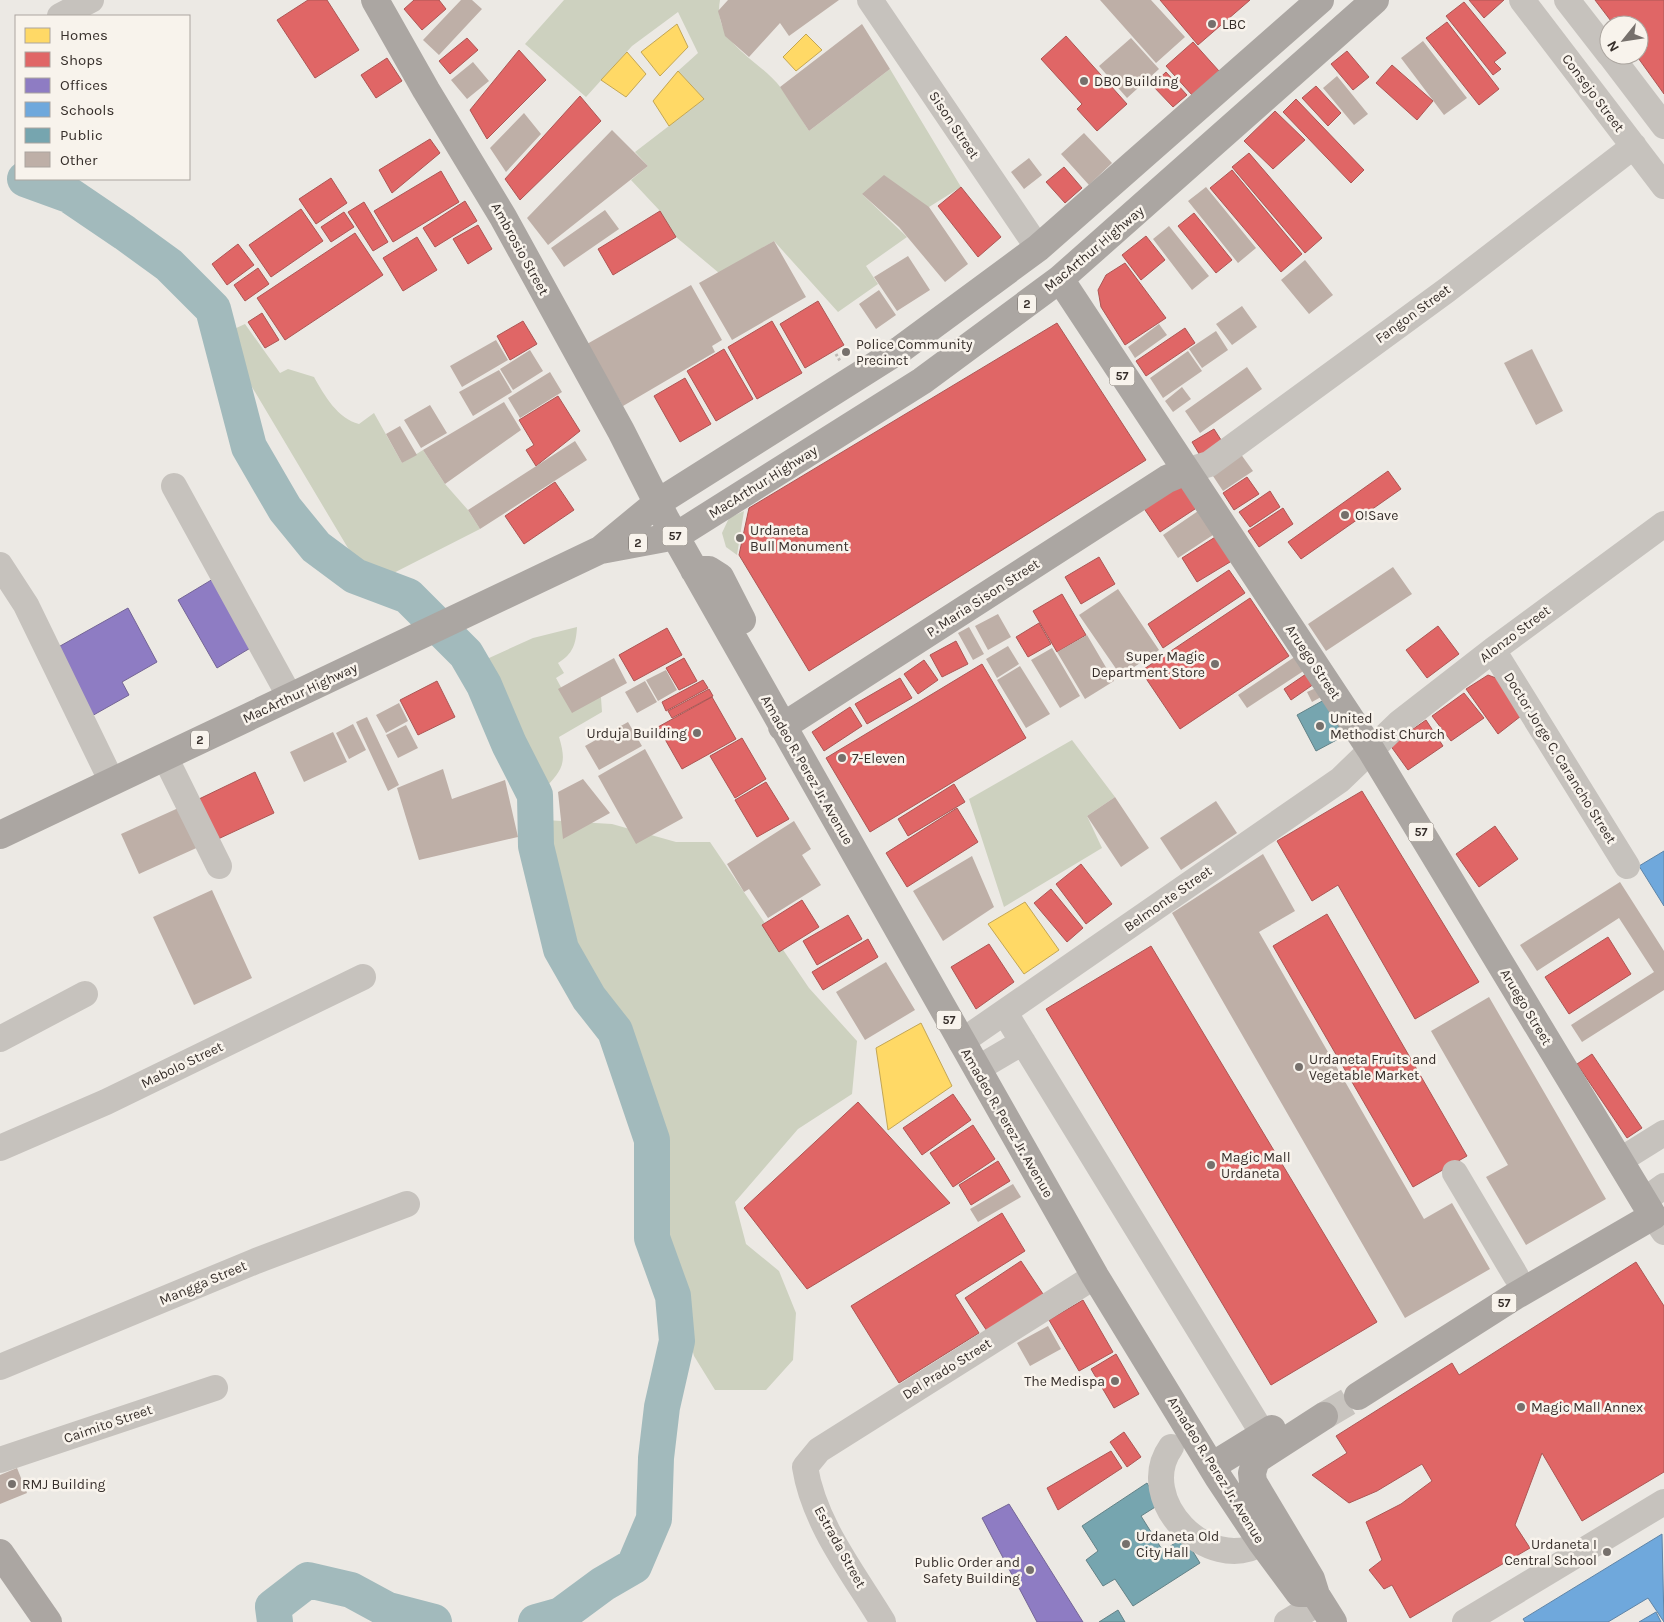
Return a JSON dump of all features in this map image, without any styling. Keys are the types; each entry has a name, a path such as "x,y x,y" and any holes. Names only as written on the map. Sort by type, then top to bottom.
{"main road":[{"name":"Ambrosio Street","path":"375,0 426,90 503,217 621,431 657,503"},
{"name":"MacArthur Highway","path":"0,836 600,550 657,503 901,349 1038,248 1320,0"},
{"name":"MacArthur Highway","path":"600,550 676,536 922,381 1060,279 1375,0"},
{"path":"1298,19 1323,47"},
{"name":"Aruego Street","path":"1060,279 1371,750 1619,1161 1656,1205"},
{"path":"833,392 853,425"},
{"name":"P. Maria Sison Street","path":"782,726 1167,479 1186,471"},
{"name":"Amadeo R. Perez Jr. Avenue","path":"657,503 1095,1276 1212,1466 1262,1543 1299,1593 1323,1605"},
{"name":"Amadeo R. Perez Jr. Avenue","path":"694,570 709,570 720,577 743,623 783,692 795,702 812,708"},
{"path":"1516,1276 1656,1205"},
{"name":"57","path":"1516,1276 1505,1280 1354,1389 1515,1296 1656,1205"},
{"path":"1212,1466 1263,1434 1320,1409 1256,1460 1252,1473 1254,1482 1311,1579 1323,1605"},
{"path":"0,1553 48,1622"}],"street":[{"path":"62,15 91,0"},
{"name":"Sison Street","path":"870,0 1038,248"},
{"name":"Consejo Street","path":"1522,0 1648,152 1664,186"},
{"path":"1568,0 1599,41"},
{"path":"1617,65 1664,126"},
{"name":"Fangon Street","path":"1186,471 1208,464 1448,290 1648,152"},
{"path":"174,486 290,697"},
{"name":"Alonzo Street","path":"1371,750 1399,723 1493,650 1664,524"},
{"path":"0,565 26,604 112,782"},
{"name":"Doctor Jorge C. Carancho Street","path":"1493,650 1627,866"},
{"name":"Belmonte Street","path":"961,1042 1340,780 1371,750"},
{"path":"165,757 218,866"},
{"name":"Mabolo Street","path":"0,1148 106,1102 363,977"},
{"path":"0,1039 85,994"},
{"path":"1005,1013 1263,1434"},
{"path":"977,1069 1023,1042"},
{"path":"1619,1161 1664,1133"},
{"path":"1455,1172 1516,1276"},
{"name":"Mangga Street","path":"0,1367 256,1261 407,1204"},
{"name":"Del Prado Street","path":"805,1467 819,1450 1095,1276"},
{"name":"Caimito Street","path":"0,1460 215,1388"},
{"path":"1171,1447 1163,1457 1161,1482 1167,1507 1182,1529 1203,1544 1228,1551 1251,1550 1262,1543"},
{"name":"Estrada Street","path":"805,1467 808,1488 825,1528 884,1622"},
{"path":"1465,1622 1664,1502"},
{"path":"1287,1622 1323,1605"}],"green space":[{"path":"564,0 720,0 719,15 723,28 730,39 781,88 809,131 890,69 961,187 929,207 862,194 907,237 866,266 878,284 838,312 774,241 719,273 676,237 660,211 631,180 648,166 635,152 704,99 678,71 698,53 678,12 632,46 586,97 525,44"},
{"path":"245,324 280,373 288,369 314,377 332,405 351,421 359,424 374,413 402,463 423,450 445,484 468,510 480,529 370,585 221,335"},
{"path":"744,511 737,555 726,547 722,533 729,518"},
{"path":"577,627 573,648 558,663 564,673 556,678 569,702 597,687 601,698 602,712 559,737 563,761 558,773 542,792 478,663 533,638"},
{"path":"1072,740 1115,797 1087,816 1102,848 1004,907 969,799"},
{"path":"545,820 612,824 676,842 710,842 809,988 857,1041 852,1094 798,1129 735,1202 746,1244 779,1271 796,1313 793,1360 766,1390 715,1390 694,1356 658,1221 661,1158 620,1032 611,1016 596,1002 573,962 559,922"}],"building: Homes":[{"path":"677,24 688,47 660,76 641,52"},
{"path":"806,34 822,50 796,71 783,57"},
{"path":"627,52 646,74 626,97 601,80"},
{"path":"678,71 704,99 669,126 653,101"},
{"path":"1025,902 1059,950 1024,974 988,924"},
{"path":"921,1023 952,1086 888,1130 876,1048"}],"building: Shops":[{"path":"308,0 327,0 359,50 315,78 277,20"},
{"path":"414,0 439,0 446,9 422,30 404,9"},
{"path":"1160,0 1250,0 1198,45"},
{"path":"1469,0 1504,0 1484,18"},
{"path":"1595,0 1664,0 1664,94 1643,65 1649,65 1649,15 1606,15"},
{"path":"1464,2 1506,53 1494,62 1501,69 1493,75 1446,16"},
{"path":"1447,22 1499,89 1479,105 1426,38"},
{"name":"DBO Building","path":"1066,36 1127,104 1097,131 1077,109 1082,104 1041,59"},
{"path":"467,38 478,50 450,74 439,61"},
{"path":"1193,42 1219,71 1192,95 1166,66"},
{"path":"519,50 546,80 487,139 470,110"},
{"path":"1347,51 1369,77 1353,90 1331,64"},
{"path":"387,58 402,81 376,98 361,75"},
{"path":"1392,65 1433,101 1417,120 1376,83"},
{"path":"1166,72 1187,95 1173,107 1152,85"},
{"path":"1316,86 1341,113 1328,126 1302,98"},
{"path":"580,96 601,121 520,200 505,179"},
{"path":"1296,99 1364,170 1351,183 1283,112"},
{"path":"1275,111 1305,140 1273,169 1244,141"},
{"path":"430,139 440,153 392,193 379,170"},
{"path":"1249,153 1322,238 1305,253 1232,167"},
{"path":"1064,167 1082,188 1065,203 1046,182"},
{"path":"1232,170 1302,254 1281,272 1210,188"},
{"path":"441,171 459,202 393,242 374,211"},
{"path":"331,178 347,203 316,224 299,199"},
{"path":"961,187 1001,237 978,257 938,206"},
{"path":"465,201 477,221 435,247 423,228"},
{"path":"364,202 388,242 373,251 348,212"},
{"path":"301,209 323,241 271,277 249,245"},
{"path":"660,211 676,237 613,275 598,249"},
{"path":"344,212 354,227 331,242 321,227"},
{"path":"1194,213 1232,260 1216,273 1178,226"},
{"path":"478,225 492,249 468,264 453,239"},
{"path":"355,233 383,275 285,340 257,298"},
{"path":"1146,236 1165,260 1141,280 1122,255"},
{"path":"417,237 437,270 403,291 383,258"},
{"path":"238,244 254,265 227,285 212,264"},
{"path":"1125,263 1166,318 1125,345 1101,307 1098,290 1106,275"},
{"path":"258,268 269,284 245,301 234,285"},
{"path":"818,301 844,345 805,368 780,324"},
{"path":"262,313 279,340 265,348 248,322"},
{"path":"523,321 537,344 510,360 497,336"},
{"path":"772,321 802,373 757,399 728,347"},
{"path":"1057,323 1146,460 809,671 739,555 749,508"},
{"path":"1185,328 1195,343 1146,376 1136,361"},
{"path":"724,349 753,399 716,421 687,371"},
{"path":"685,378 711,424 680,442 654,396"},
{"path":"558,396 580,431 536,466 526,450 534,445 519,420"},
{"path":"1214,429 1223,443 1201,457 1192,442"},
{"name":"O!Save","path":"1388,471 1401,489 1301,559 1288,542"},
{"path":"1247,477 1259,494 1234,510 1223,493"},
{"path":"555,482 574,510 524,544 505,516"},
{"path":"1181,482 1198,507 1160,532 1143,507"},
{"path":"1270,491 1280,507 1250,527 1239,512"},
{"path":"1283,508 1293,524 1259,547 1248,531"},
{"path":"1220,534 1235,559 1197,582 1182,558"},
{"path":"1099,557 1115,584 1081,604 1065,577"},
{"path":"1229,570 1245,593 1163,648 1148,624"},
{"path":"1062,594 1086,635 1057,652 1033,611"},
{"name":"Super Magic Department Store","path":"1250,598 1289,656 1180,729 1141,671"},
{"path":"1039,623 1051,644 1028,657 1016,637"},
{"path":"1438,626 1459,654 1427,678 1406,650"},
{"path":"667,628 682,655 634,681 619,655"},
{"path":"956,641 968,664 942,677 930,655"},
{"path":"684,658 697,681 679,690 666,668"},
{"path":"924,660 938,680 918,694 904,674"},
{"path":"982,664 1026,738 870,832 826,758"},
{"path":"1306,674 1314,684 1291,700 1284,689"},
{"path":"1488,675 1496,678 1521,716 1498,734 1466,689"},
{"path":"900,678 912,698 867,724 855,704"},
{"path":"703,680 708,688 666,711 662,702"},
{"path":"437,681 455,717 418,735 400,700"},
{"path":"709,689 713,696 672,718 668,711"},
{"path":"1464,693 1484,718 1451,741 1432,716"},
{"name":"Urduja Building","path":"712,697 736,739 682,769 658,727"},
{"path":"850,707 862,726 824,751 812,732"},
{"path":"1426,720 1443,746 1408,770 1390,745"},
{"path":"742,738 766,779 735,798 710,756"},
{"path":"255,772 274,813 218,839 199,799"},
{"path":"766,782 789,819 757,837 735,800"},
{"path":"954,784 965,802 908,836 898,819"},
{"path":"1362,791 1479,982 1415,1019 1338,885 1312,901 1277,841"},
{"path":"957,808 978,842 907,887 886,853"},
{"path":"1495,826 1518,859 1479,887 1456,854"},
{"path":"1081,864 1112,904 1086,924 1056,884"},
{"path":"1051,889 1083,928 1067,942 1034,903"},
{"path":"802,900 819,927 779,952 762,925"},
{"path":"1327,914 1467,1156 1413,1187 1273,946"},
{"path":"848,915 862,939 817,965 803,941"},
{"path":"1608,937 1631,974 1569,1014 1545,977"},
{"path":"868,939 878,957 823,990 812,972"},
{"path":"989,944 1014,982 976,1009 951,967"},
{"name":"Magic Mall Urdaneta","path":"1151,946 1377,1322 1271,1385 1046,1009"},
{"path":"1592,1054 1642,1128 1627,1138 1577,1064"},
{"path":"953,1094 971,1120 922,1155 903,1128"},
{"path":"858,1102 950,1203 807,1289 744,1208"},
{"path":"973,1125 995,1159 953,1187 930,1153"},
{"path":"998,1161 1010,1181 971,1205 959,1185"},
{"path":"1002,1213 1025,1251 955,1295 979,1333 899,1383 851,1306"},
{"path":"1021,1261 1045,1297 989,1334 965,1298"},
{"name":"Magic Mall Annex","path":"1636,1262 1664,1306 1664,1472 1582,1521 1542,1453 1515,1525 1530,1548 1410,1618 1392,1585 1384,1589 1369,1570 1382,1560 1366,1522 1401,1504 1432,1481 1422,1464 1377,1491 1349,1503 1312,1475 1347,1453 1336,1436 1452,1363 1459,1375"},
{"path":"1083,1300 1113,1352 1079,1371 1049,1320"},
{"name":"The Medispa","path":"1116,1354 1139,1394 1114,1408 1091,1369"},
{"path":"1124,1432 1141,1457 1127,1467 1110,1442"},
{"path":"1111,1451 1122,1468 1058,1510 1047,1488"}],"building: Offices":[{"path":"213,579 252,647 217,668 178,600"},
{"path":"128,608 157,662 122,682 129,695 90,717 53,650"},
{"name":"Public Order and Safety Building","path":"1009,1504 1083,1622 1037,1622 982,1518"}],"building: Schools":[{"path":"1664,851 1664,906 1639,866"},
{"path":"1662,1534 1664,1622 1648,1598 1608,1622 1525,1622 1523,1619"},
{"path":"1656,1612 1661,1622 1639,1622"}],"building: Public":[{"name":"United Methodist Church","path":"1324,700 1344,736 1316,751 1297,715"},
{"name":"Urdaneta Old City Hall","path":"1147,1483 1160,1504 1141,1516 1163,1551 1184,1537 1200,1563 1133,1606 1115,1579 1103,1586 1086,1560 1098,1551 1082,1526"},
{"path":"1118,1610 1125,1622 1099,1622"}],"building: Other":[{"path":"461,0 472,0 482,9 439,55 423,40"},
{"path":"728,0 839,0 789,36 780,23 749,57 725,36 718,11"},
{"path":"1100,0 1151,0 1185,37 1156,63"},
{"path":"862,24 890,69 809,131 780,87"},
{"path":"1131,38 1159,69 1127,98 1099,66"},
{"path":"1423,41 1467,98 1444,115 1401,58"},
{"path":"473,62 489,81 467,99 451,80"},
{"path":"1337,76 1368,114 1354,125 1323,88"},
{"path":"524,113 541,134 506,172 490,148"},
{"path":"612,130 648,166 548,245 527,218"},
{"path":"1084,133 1112,163 1089,185 1061,154"},
{"path":"1029,158 1042,175 1024,189 1011,172"},
{"path":"884,175 929,207 968,264 945,282 899,227 862,194"},
{"path":"1206,187 1256,248 1238,263 1188,201"},
{"path":"605,210 619,229 564,267 551,248"},
{"path":"1169,226 1209,276 1192,290 1153,239"},
{"path":"774,241 806,297 732,340 699,283"},
{"path":"908,256 930,290 897,311 874,277"},
{"path":"1305,260 1333,295 1309,314 1281,280"},
{"path":"691,285 722,340 712,346 715,352 623,406 587,344"},
{"path":"879,290 896,315 876,329 859,304"},
{"path":"1242,306 1257,327 1232,345 1216,324"},
{"path":"1159,324 1167,335 1135,358 1128,347"},
{"path":"1216,331 1228,350 1202,368 1189,349"},
{"path":"496,340 508,360 462,387 450,366"},
{"path":"1532,349 1563,411 1536,425 1504,363"},
{"path":"530,350 543,371 513,390 500,369"},
{"path":"1188,351 1202,371 1163,398 1150,378"},
{"path":"1247,367 1262,389 1200,433 1185,411"},
{"path":"499,370 512,392 473,416 459,392"},
{"path":"550,372 562,392 520,418 508,398"},
{"path":"1182,387 1191,399 1173,412 1165,401"},
{"path":"504,402 521,430 445,484 423,450"},
{"path":"430,405 447,433 421,448 404,420"},
{"path":"400,426 417,455 402,463 386,434"},
{"path":"575,441 587,460 480,529 468,510"},
{"path":"1240,453 1253,471 1223,491 1211,473"},
{"path":"1201,509 1216,533 1178,558 1163,535"},
{"path":"1393,567 1412,594 1326,651 1308,624"},
{"path":"1118,589 1159,650 1121,676 1079,615"},
{"path":"998,614 1011,637 988,650 975,626"},
{"path":"969,627 984,654 973,660 958,633"},
{"path":"1087,635 1114,681 1085,699 1057,652"},
{"path":"1008,646 1019,664 997,678 986,659"},
{"path":"1052,648 1080,696 1060,708 1031,660"},
{"path":"1296,656 1305,670 1247,708 1238,695"},
{"path":"614,658 627,683 572,713 558,689"},
{"path":"1020,666 1050,714 1026,728 997,680"},
{"path":"666,670 677,690 658,701 646,680"},
{"path":"645,681 657,702 637,713 625,692"},
{"path":"1316,688 1321,697 1312,702 1307,692"},
{"path":"399,703 408,721 386,733 376,715"},
{"path":"367,717 399,785 388,791 356,722"},
{"path":"628,722 642,746 599,770 585,746"},
{"path":"353,724 366,750 349,759 336,733"},
{"path":"406,725 418,748 398,758 386,735"},
{"path":"333,732 347,762 304,782 290,752"},
{"path":"645,749 683,818 636,844 598,776"},
{"path":"443,769 452,799 505,780 518,837 419,860 397,788"},
{"path":"583,779 610,813 563,839 558,792"},
{"path":"1115,797 1149,848 1121,867 1087,816"},
{"path":"1216,801 1237,833 1181,870 1160,838"},
{"path":"185,805 203,845 139,874 121,834"},
{"path":"794,821 811,849 802,855 821,885 768,918 749,889 744,892 727,864"},
{"name":"Urdaneta Fruits and Vegetable Market","path":"1263,854 1295,911 1259,932 1424,1219 1452,1203 1490,1269 1405,1318 1172,913"},
{"path":"972,856 994,907 943,941 913,891"},
{"path":"1620,882 1664,951 1664,990 1582,1042 1571,1025 1654,972 1619,918 1537,971 1520,945"},
{"path":"212,890 252,978 194,1005 153,917"},
{"path":"886,962 915,1010 865,1040 836,992"},
{"path":"1489,997 1606,1199 1526,1245 1486,1177 1508,1165 1431,1031"},
{"path":"1013,1184 1021,1197 978,1222 970,1209"},
{"path":"1048,1326 1061,1349 1030,1366 1017,1343"},
{"name":"RMJ Building","path":"17,1468 27,1493 0,1504 0,1475"}],"waterway":[{"path":"28,180 69,195 125,233 169,265 213,309 249,447 285,509 316,547 355,576 408,596 466,654 484,685 509,744 535,795 536,846 561,949 589,998 615,1031 652,1140 652,1238 673,1296 677,1341 662,1407 656,1458 654,1519 634,1566 603,1584 561,1615 536,1622"},
{"path":"275,1622 273,1607 308,1580 351,1590 388,1610 434,1622"}],"tunnel":[{"path":"1324,1416 1358,1396"}],"place":[{"name":"LBC","path":"1212,24"},
{"name":"DBO Building","path":"1084,81"},
{"name":"Police Community Precinct","path":"846,352"},
{"name":"O!Save","path":"1345,515"},
{"name":"Urdaneta Bull Monument","path":"740,538"},
{"name":"Super Magic Department Store","path":"1215,664"},
{"name":"United Methodist Church","path":"1320,726"},
{"name":"Urduja Building","path":"697,733"},
{"name":"7-Eleven","path":"842,758"},
{"name":"Urdaneta Fruits and Vegetable Market","path":"1299,1067"},
{"name":"Magic Mall Urdaneta","path":"1211,1165"},
{"name":"The Medispa","path":"1115,1381"},
{"name":"Magic Mall Annex","path":"1521,1407"},
{"name":"RMJ Building","path":"12,1484"},
{"name":"Urdaneta Old City Hall","path":"1126,1544"},
{"name":"Urdaneta I Central School","path":"1607,1552"},
{"name":"Public Order and Safety Building","path":"1030,1570"}]}
